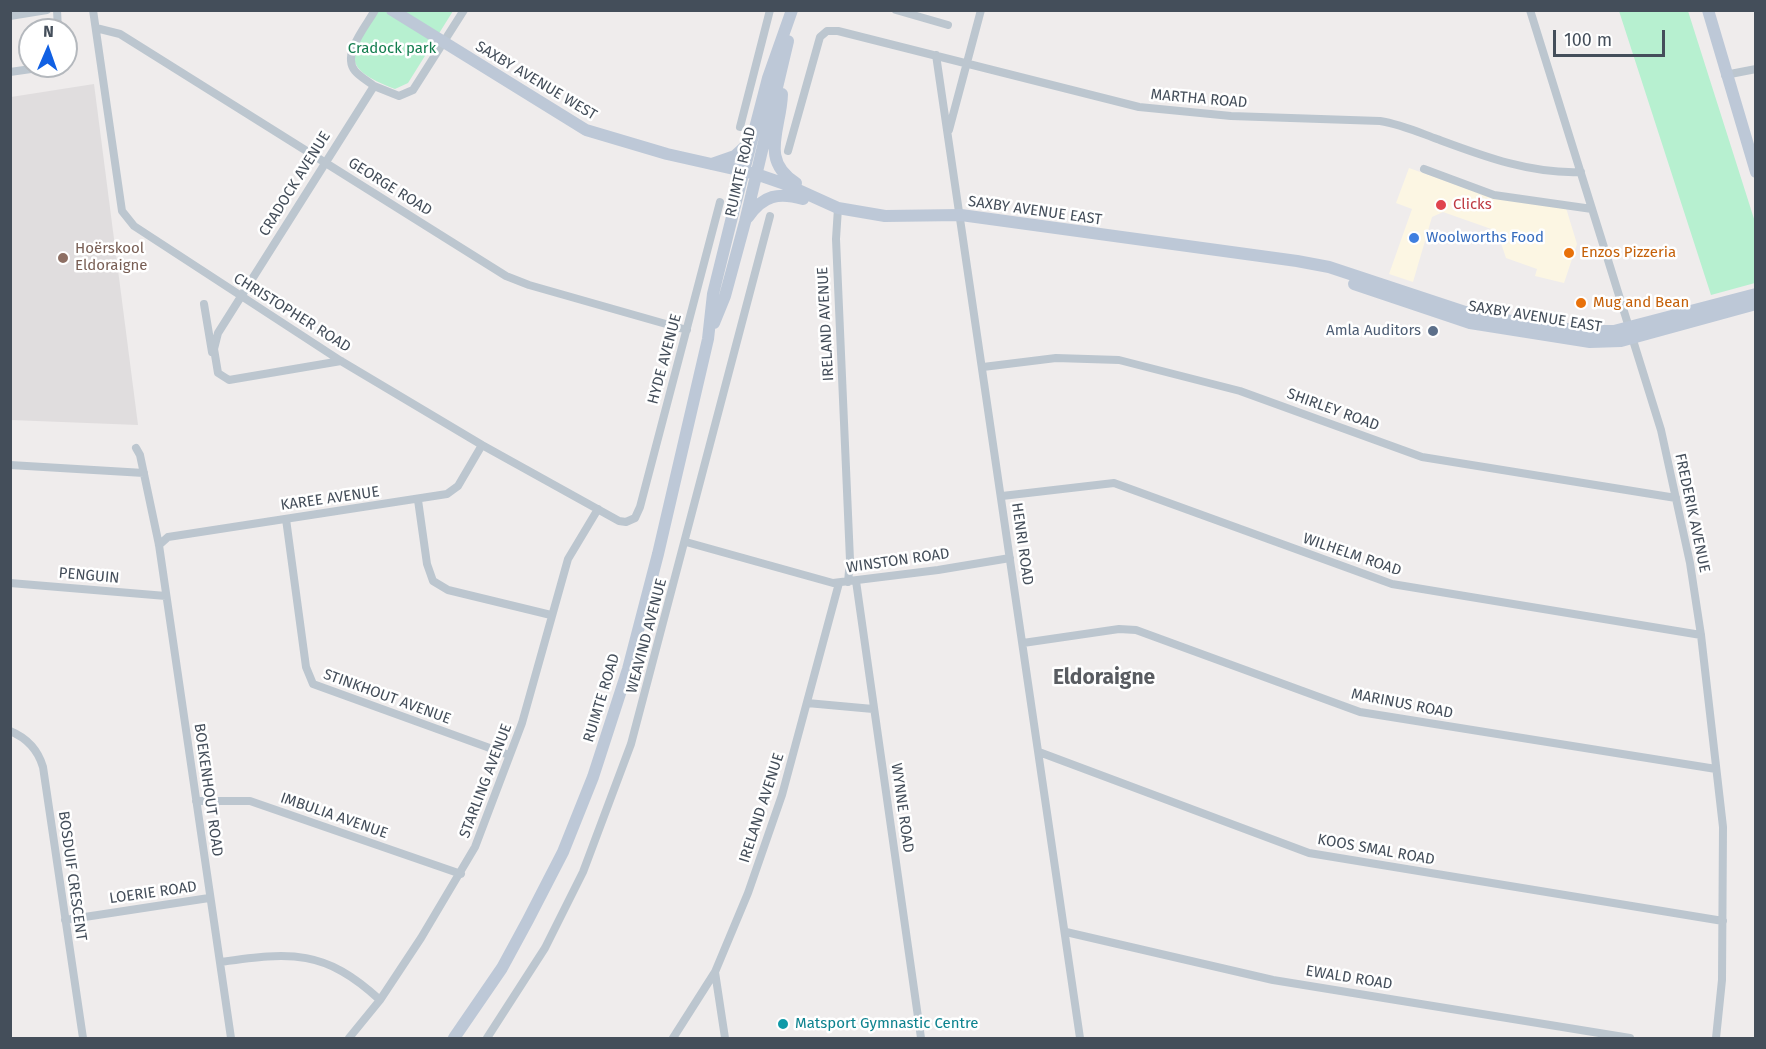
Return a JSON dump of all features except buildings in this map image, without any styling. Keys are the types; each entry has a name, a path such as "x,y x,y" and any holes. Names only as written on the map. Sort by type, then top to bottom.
{"main road":[{"name":"SAXBY AVENUE WEST","path":"392,10 586,130 615,140 750,173"},
{"name":"RUIMTE ROAD","path":"454,1038 501,968 533,910 563,852 593,777 628,669 658,554 708,339 713,294 780,81 794,10"},
{"name":"RUIMTE ROAD","path":"708,339 725,296 745,222 756,129 768,78 794,10"},
{"path":"1708,10 1755,172"},
{"path":"780,81 782,97 774,148 776,162 785,176 836,207"},
{"path":"711,164 737,155 748,145 756,129"},
{"name":"SAXBY AVENUE EAST","path":"750,173 836,207 885,216 961,215 1329,267 1454,309 1585,331 1631,333 1755,304"},
{"path":"745,222 754,209 775,195 788,194 836,207"},
{"name":"SAXBY AVENUE EAST","path":"1631,333 1755,294"}],"street":[{"path":"10,16 47,10"},
{"name":"CHRISTOPHER ROAD","path":"93,10 122,211 134,226 341,361 482,445 619,521 632,520"},
{"path":"375,10 352,50 351,60 354,70 374,86 399,96 409,93 445,43 464,10"},
{"path":"740,126 770,10"},
{"path":"896,10 948,25"},
{"path":"949,133 981,10"},
{"name":"FREDERIK AVENUE","path":"1530,10 1661,430 1701,634 1723,827 1722,980 1716,1038"},
{"name":"GEORGE ROAD","path":"96,28 120,34 516,281 687,330"},
{"name":"MARTHA ROAD","path":"788,151 820,37 827,31 838,31 1165,112 1388,122 1501,162 1581,172"},
{"name":"HENRI ROAD","path":"936,55 1080,1038"},
{"path":"1725,75 1755,69"},
{"name":"CRADOCK AVENUE","path":"215,364 214,349 218,333 374,86"},
{"path":"1424,169 1494,195 1592,209"},
{"name":"HYDE AVENUE","path":"632,520 640,507 720,202"},
{"name":"IRELAND AVENUE","path":"674,1038 715,972 748,893 782,795 807,704 848,582 850,560 836,207"},
{"name":"WEAVIND AVENUE","path":"487,1038 545,948 583,872 631,744 770,216"},
{"path":"204,304 215,364 222,377 234,380 341,361"},
{"name":"SHIRLEY ROAD","path":"982,367 1056,358 1119,360 1240,391 1422,457 1676,498"},
{"name":"KAREE AVENUE","path":"159,545 168,537 418,500 453,491 482,445"},
{"name":"BOEKENHOUT ROAD","path":"136,448 140,455 159,545 231,1038"},
{"path":"10,465 144,473"},
{"name":"WILHELM ROAD","path":"1002,496 1114,483 1392,584 1701,634"},
{"path":"418,500 427,564 433,581 448,590 551,615"},
{"name":"STARLING AVENUE","path":"349,1038 380,1000 461,874 488,818 532,688 568,559 598,509"},
{"name":"STINKHOUT AVENUE","path":"286,519 306,668 313,684 509,755"},
{"name":"WINSTON ROAD","path":"686,542 823,580 848,582 1010,558"},
{"name":"WYNNE ROAD","path":"848,582 873,709 921,1038"},
{"name":"PENGUIN","path":"10,583 166,596"},
{"name":"MARINUS ROAD","path":"1023,643 1119,630 1136,630 1360,712 1716,769"},
{"path":"807,704 873,709"},
{"name":"BOSDUIF CRESCENT","path":"10,731 27,741 41,761 83,1038"},
{"name":"KOOS SMAL ROAD","path":"1038,752 1309,853 1723,921"},
{"name":"IMBULIA AVENUE","path":"196,801 250,801 461,874"},
{"name":"LOERIE ROAD","path":"65,920 209,898"},
{"name":"EWALD ROAD","path":"1066,932 1273,980 1630,1038"},
{"path":"221,962 271,955 306,957 345,971 380,1000"},
{"path":"715,972 725,1038"}],"shaded area":[{"name":"Hoërskool Eldoraigne","path":"94,84 138,425 11,420 11,97"},
{"path":"1409,168 1490,197 1566,208 1577,244 1564,283 1535,276 1537,269 1506,258 1497,231 1443,212 1432,217 1413,282 1389,274 1412,209 1396,203"}],"green space":[{"name":"Cradock park","path":"377,11 453,11 408,83 395,89 364,74 354,58 360,39"},
{"path":"1619,11 1688,11 1755,222 1755,283 1711,295"}],"place":[{"name":"Clicks","path":"1441,205"},
{"name":"Woolworths Food","path":"1414,238"},
{"name":"Enzos Pizzeria","path":"1569,253"},
{"name":"Hoërskool Eldoraigne","path":"63,258"},
{"name":"Mug and Bean","path":"1581,303"},
{"name":"Amla Auditors","path":"1433,331"},
{"name":"Matsport Gymnastic Centre","path":"783,1024"}],"district":[{"name":"Eldoraigne","path":"1104,678"}]}
